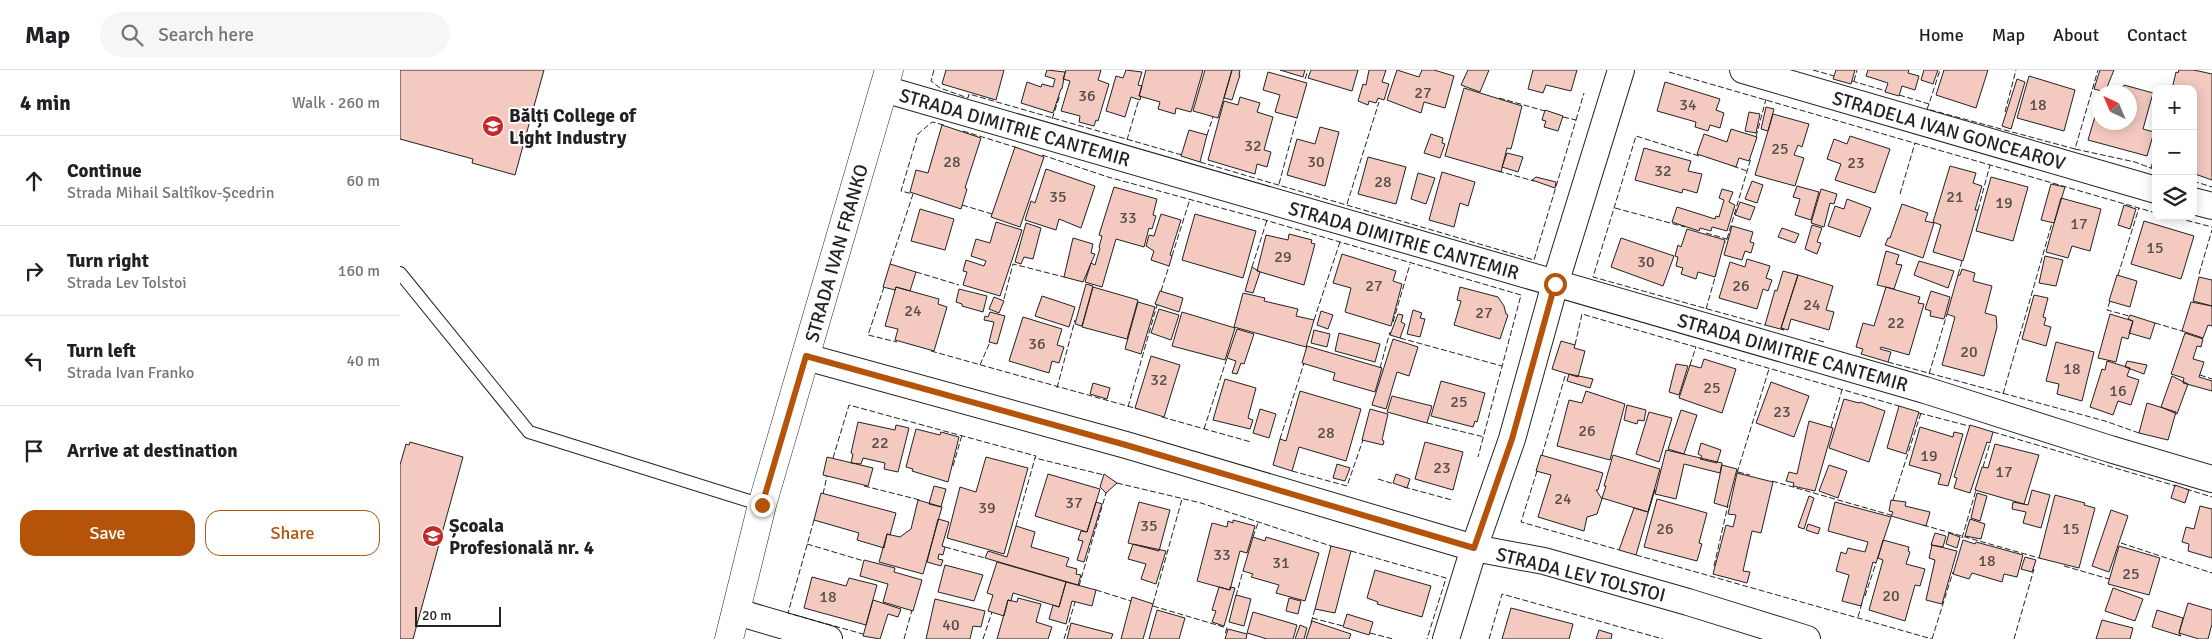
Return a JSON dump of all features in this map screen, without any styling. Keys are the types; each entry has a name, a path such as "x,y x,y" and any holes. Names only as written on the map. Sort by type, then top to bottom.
{"main road":[{"name":"STRADA IVAN FRANKO","path":"729,639 762,505 886,79"}],"street":[{"path":"1446,639 1474,548 1512,439 1555,284 1621,70"},
{"name":"STRADELA IVAN GONCEAROV","path":"1743,70 2152,189"},
{"name":"STRADA DIMITRIE CANTEMIR","path":"886,79 1555,284 1925,390 2110,449 2212,479"},
{"path":"2197,202 2212,206"},
{"name":"STRADA LEV TOLSTOI","path":"806,356 1126,445 1474,548 1554,564 1688,602 1807,639"},
{"path":"737,612 829,639"}],"lane":[{"path":"400,273 529,432 762,505"}],"building":[{"path":"400,70 544,70 515,175 472,163 473,159 400,139"},
{"path":"946,70 1004,70 996,100 942,84"},
{"path":"1047,70 1065,72 1062,89 1053,113 1021,103 1027,82 1041,87 1042,84 1053,87 1055,79 1045,76"},
{"path":"1066,70 1101,70 1098,80 1109,84 1098,121 1096,120 1094,126 1079,122 1080,116 1061,111 1070,81 1063,79"},
{"path":"1126,70 1142,72 1138,85 1142,86 1139,96 1141,96 1140,100 1131,97 1125,117 1106,111 1116,76 1123,78"},
{"path":"1146,70 1203,70 1191,112 1176,108 1175,114 1158,109 1160,102 1139,96"},
{"path":"1205,70 1232,70 1218,118 1193,111"},
{"path":"1232,70 1240,70 1240,75 1232,100 1224,98"},
{"path":"1280,70 1305,70 1303,77"},
{"path":"1311,70 1358,70 1352,91 1308,78"},
{"path":"1369,70 1386,70 1382,82 1389,84 1384,100 1378,98 1376,103 1369,101 1368,105 1358,101 1363,84 1366,85"},
{"path":"1397,70 1419,77 1422,70 1434,70 1454,76 1445,108 1424,102 1421,113 1387,100"},
{"path":"1468,70 1489,70 1480,92 1461,85"},
{"path":"1533,70 1577,70 1571,91 1546,85 1543,93 1528,89"},
{"path":"1836,70 1855,70 1851,84 1833,79"},
{"path":"1868,70 1909,70 1908,73 1919,76 1915,90 1902,86 1899,96 1885,92 1888,83 1866,76"},
{"path":"1924,70 1938,70 1933,84 1921,80"},
{"path":"1944,70 1988,70 1976,108 1936,95"},
{"path":"2100,70 2114,70 2108,85 2095,85"},
{"path":"2179,70 2194,70 2212,74 2212,180 2197,175 2197,85 2173,85 2176,72 2178,73"},
{"path":"1268,72 1307,83 1297,118 1275,112 1280,95 1263,90"},
{"path":"2029,76 2075,90 2064,131 2017,118"},
{"path":"2017,79 2025,82 2011,129 2002,126"},
{"path":"1665,82 1720,99 1716,110 1724,113 1720,128 1710,125 1708,131 1695,127 1696,122 1657,111"},
{"path":"1464,88 1522,106 1511,149 1507,148 1501,172 1445,156"},
{"path":"2137,89 2152,93 2143,129 2152,131 2147,156 2088,140 2092,127 2092,130 2137,130"},
{"path":"1240,97 1260,103 1257,112 1273,117 1264,150 1271,152 1267,167 1257,164 1255,174 1208,160 1224,101 1238,105"},
{"path":"1766,107 1774,109 1768,131 1761,129"},
{"path":"1545,110 1563,116 1558,131 1544,127 1546,121 1542,120"},
{"path":"1749,112 1760,114 1756,133 1745,131"},
{"path":"1773,114 1809,124 1802,147 1798,145 1794,155 1804,158 1795,186 1755,175"},
{"path":"942,125 981,138 965,188 967,189 961,209 910,192 916,170 928,173"},
{"path":"1320,127 1339,132 1325,186 1287,175 1297,139 1315,144"},
{"path":"1731,129 1757,137 1749,161 1739,158 1736,167 1697,154 1704,134 1727,142"},
{"path":"1189,130 1207,135 1200,162 1181,156"},
{"path":"1431,134 1443,138 1442,143 1445,144 1440,158 1424,153"},
{"path":"1850,136 1890,149 1875,193 1835,180 1841,164 1827,159 1834,139 1847,144"},
{"path":"1015,147 1044,157 1020,227 991,217"},
{"path":"1644,148 1691,161 1688,171 1702,174 1697,193 1683,189 1682,193 1635,180"},
{"path":"1507,153 1523,157 1518,172 1502,167"},
{"path":"1368,157 1406,167 1396,204 1358,194"},
{"path":"1950,166 1976,173 1973,183 1982,186 1975,210 1978,210 1963,261 1933,252 1941,225 1933,222"},
{"path":"1046,169 1095,186 1081,228 1059,219 1056,230 1025,220 1031,201 1035,203"},
{"path":"1442,172 1475,182 1468,206 1460,203 1454,227 1429,220"},
{"path":"1418,173 1435,178 1426,204 1411,199"},
{"path":"1536,177 1556,182 1555,188 1532,180"},
{"path":"1991,177 2028,187 2013,241 1976,231"},
{"path":"1752,181 1763,185 1757,203 1745,199"},
{"path":"2051,184 2065,187 2054,223 2041,220"},
{"path":"1797,186 1819,192 1811,220 1795,215 1800,199 1793,197"},
{"path":"1114,187 1157,199 1153,215 1156,216 1152,229 1149,228 1144,247 1116,239 1102,287 1085,282 1091,263 1095,265 1102,236 1099,235"},
{"path":"1722,189 1733,192 1729,202 1735,205 1727,231 1712,227 1711,231 1700,228 1699,231 1672,222 1677,207 1715,219 1716,216 1719,217 1724,200 1719,198"},
{"path":"1821,189 1837,194 1834,204 1830,203 1824,227 1811,223"},
{"path":"2061,198 2101,209 2090,251 2072,246 2068,258 2046,252"},
{"path":"1847,199 1871,208 1860,237 1828,226 1835,206 1844,209"},
{"path":"1740,202 1755,207 1750,220 1735,215"},
{"path":"1902,204 1928,213 1925,221 1934,223 1923,258 1885,245 1888,238 1890,238"},
{"path":"2124,205 2136,209 2130,229 2118,225"},
{"path":"920,209 954,219 945,250 911,241"},
{"path":"1161,214 1181,220 1170,255 1172,256 1169,266 1151,260 1154,251 1146,246 1149,235 1154,236"},
{"path":"1195,214 1256,231 1243,278 1182,260"},
{"path":"2144,221 2194,236 2181,279 2131,264"},
{"path":"996,222 1022,230 1000,296 963,285 967,272 963,271 966,260 984,266 986,261 971,256 976,239 990,243"},
{"path":"1026,223 1041,228 1033,259 1024,257 1021,264 1015,262"},
{"path":"1812,225 1822,228 1817,242 1821,243 1817,254 1805,249"},
{"path":"1732,226 1753,232 1750,242 1754,243 1751,253 1745,251 1742,260 1724,255"},
{"path":"1782,228 1799,234 1795,243 1778,237"},
{"path":"1687,229 1725,240 1715,277 1698,272 1696,279 1681,274 1683,268 1676,266 1678,257 1675,256 1678,245 1681,247"},
{"path":"1289,234 1312,240 1311,243 1315,244 1304,285 1257,271 1266,235 1288,240"},
{"path":"1073,238 1093,244 1091,253 1095,254 1083,282 1064,277"},
{"path":"1621,238 1674,256 1663,286 1611,267"},
{"path":"1886,251 1899,255 1896,264 1902,265 1894,289 1877,285"},
{"path":"1342,254 1396,271 1393,281 1402,284 1391,326 1345,312 1351,288 1333,283"},
{"path":"2045,256 2063,260 2056,286 2039,283"},
{"path":"1747,259 1770,266 1766,278 1772,280 1768,291 1763,289 1757,309 1719,298 1730,262 1745,267"},
{"path":"1919,261 1954,271 1948,288 1914,275"},
{"path":"890,264 916,272 910,291 896,287 895,290 883,287"},
{"path":"1252,267 1260,272 1253,293 1245,291"},
{"path":"1962,269 1975,273 1973,281 1992,286 1985,313 1996,316 1997,327 1984,376 1942,365 1955,317 1947,314 1958,275 1960,275"},
{"path":"1783,271 1798,275 1781,328 1784,330 1765,325 1775,290 1777,291"},
{"path":"1798,275 1833,286 1826,310 1834,312 1829,330 1791,319 1788,330 1781,328"},
{"path":"2117,275 2137,281 2130,307 2109,301"},
{"path":"2199,277 2212,280 2212,306 2193,301"},
{"path":"1086,284 1093,286 1082,326 1075,324"},
{"path":"896,287 939,299 938,304 947,307 934,351 895,340 898,329 885,326"},
{"path":"1093,287 1138,300 1127,339 1082,327"},
{"path":"1460,287 1498,297 1508,315 1500,339 1454,325 1461,301 1457,300"},
{"path":"1886,287 1920,297 1918,303 1924,304 1909,355 1881,347 1880,349 1891,352 1888,362 1861,354 1863,349 1856,347 1863,323 1874,326"},
{"path":"959,289 987,296 983,312 962,306 962,304 956,302"},
{"path":"1160,291 1183,298 1179,312 1155,304"},
{"path":"1931,291 1950,297 1944,319 1930,316 1931,311 1925,309"},
{"path":"1243,293 1265,298 1264,301 1298,309 1296,316 1314,320 1306,347 1234,327"},
{"path":"2034,295 2048,298 2043,317 2046,318 2044,325 2051,327 2046,346 2022,339"},
{"path":"1042,296 1075,307 1069,327 1035,316"},
{"path":"994,297 1004,301 999,313 989,309"},
{"path":"1138,302 1155,307 1141,354 1125,349"},
{"path":"2191,302 2212,306 2212,326 2208,325 2203,338 2182,331"},
{"path":"1159,309 1179,315 1171,340 1151,333"},
{"path":"1413,310 1422,313 1420,318 1425,319 1420,337 1407,334"},
{"path":"1321,311 1333,315 1328,329 1317,325"},
{"path":"990,312 1005,316 997,344 989,342 994,322 984,320 985,316 988,317"},
{"path":"1182,312 1235,328 1225,360 1172,346"},
{"path":"1398,314 1403,315 1401,322 1405,324 1400,338 1390,335"},
{"path":"2110,314 2133,321 2128,339 2122,337 2116,362 2098,358"},
{"path":"2130,315 2155,323 2150,339 2129,333 2133,321 2128,319"},
{"path":"1023,317 1062,329 1057,345 1064,347 1059,363 1052,361 1049,373 1009,361"},
{"path":"1237,329 1254,334 1244,364 1241,363 1237,374 1232,373 1236,361 1227,358"},
{"path":"1314,330 1330,334 1327,347 1311,343"},
{"path":"1339,333 1380,344 1375,362 1335,351"},
{"path":"2185,333 2203,339 2201,347 2197,346 2193,359 2204,362 2199,377 2212,381 2212,391 2183,383 2184,378 2171,374"},
{"path":"1393,339 1418,347 1409,376 1397,372 1386,409 1372,405"},
{"path":"1561,341 1575,345 1574,348 1585,351 1578,377 1552,369"},
{"path":"2056,342 2094,352 2082,401 2057,394 2059,384 2046,381"},
{"path":"1307,346 1382,368 1375,392 1333,380 1335,373 1302,363"},
{"path":"1151,356 1180,365 1164,417 1135,408"},
{"path":"1704,359 1736,369 1722,413 1679,398 1690,365 1701,368"},
{"path":"2107,361 2130,368 2127,376 2139,380 2131,405 2118,401 2113,415 2090,407 2102,369 2105,370"},
{"path":"2127,361 2147,365 2144,374 2125,367"},
{"path":"1676,364 1688,366 1679,395 1669,392"},
{"path":"1569,374 1593,379 1590,388 1567,381"},
{"path":"2172,376 2188,384 2177,414 2161,407"},
{"path":"1225,379 1256,388 1248,418 1253,420 1250,429 1213,420"},
{"path":"1441,381 1485,393 1477,422 1475,421 1473,427 1431,416"},
{"path":"1771,382 1809,396 1794,437 1756,423"},
{"path":"1093,383 1110,388 1107,399 1090,394"},
{"path":"1300,391 1361,409 1346,461 1299,447 1292,471 1273,465 1280,439 1286,441"},
{"path":"1586,391 1625,404 1610,460 1557,446 1569,400 1582,403"},
{"path":"1392,396 1432,406 1427,423 1387,412"},
{"path":"1844,399 1860,402 1885,411 1869,462 1829,448"},
{"path":"2147,403 2176,412 2168,440 2139,433"},
{"path":"1627,405 1646,410 1644,421 1638,420 1637,424 1624,420"},
{"path":"1899,406 1919,412 1906,454 1887,448"},
{"path":"1260,409 1276,414 1269,438 1253,433"},
{"path":"1370,409 1388,414 1382,440 1384,441 1383,445 1362,440"},
{"path":"1681,410 1697,415 1684,454 1668,449"},
{"path":"1649,412 1672,418 1659,462 1636,454"},
{"path":"1809,421 1833,428 1815,491 1793,486 1794,483 1786,481 1789,472 1797,474"},
{"path":"858,422 895,430 896,425 909,428 898,472 884,469 885,463 863,458 861,464 851,463 853,454 851,453"},
{"path":"1970,425 1993,432 1990,443 1987,442 1970,493 1954,488 1957,478 1954,477"},
{"path":"1920,427 1953,437 1954,432 1963,434 1948,486 1938,484 1941,474 1909,465"},
{"path":"916,429 940,435 941,432 959,437 948,482 912,471 913,469 906,467"},
{"path":"410,442 463,457 413,639 400,639 400,465 406,444 409,445"},
{"path":"1425,442 1463,452 1453,490 1415,479"},
{"path":"1701,443 1721,450 1717,463 1700,459 1702,456 1698,454"},
{"path":"1995,444 2039,455 2024,504 1975,490 1982,467 1988,468"},
{"path":"1666,450 1722,463 1720,473 1684,464 1676,499 1655,494"},
{"path":"1541,455 1603,473 1598,490 1596,490 1602,499 1597,514 1587,517 1584,531 1538,517 1551,475 1536,471"},
{"path":"1613,455 1660,469 1648,512 1602,498"},
{"path":"827,457 873,468 868,486 823,475"},
{"path":"986,457 1028,468 1004,554 947,538 960,487 976,492"},
{"path":"1337,464 1350,468 1345,481 1333,478"},
{"path":"1722,465 1737,469 1727,507 1714,503"},
{"path":"1829,465 1847,471 1838,498 1819,491"},
{"path":"1737,473 1773,482 1761,533 1752,531 1743,571 1750,572 1747,583 1713,574 1726,525 1733,527 1736,515 1728,514"},
{"path":"1048,474 1100,489 1087,532 1035,516"},
{"path":"1104,474 1117,483 1106,493 1100,487"},
{"path":"1396,474 1410,479 1407,488 1393,483"},
{"path":"2175,485 2189,490 2185,503 2171,498"},
{"path":"934,486 946,489 941,507 929,504"},
{"path":"1655,489 1636,555 1619,550 1634,508 1648,512"},
{"path":"2032,490 2050,495 2041,528 2023,523 2026,512 2012,509 2013,502 2028,505"},
{"path":"821,493 896,513 890,535 887,534 884,548 857,540 859,533 814,520"},
{"path":"1977,493 1987,496 1980,521 1971,518"},
{"path":"2055,495 2085,503 2084,505 2095,508 2079,568 2039,558"},
{"path":"1809,496 1814,498 1804,529 1798,527"},
{"path":"1657,499 1707,513 1699,543 1702,544 1697,561 1644,547"},
{"path":"918,500 942,507 923,574 879,562 887,534 900,537 911,529"},
{"path":"1891,500 1906,502 1905,506 1930,512 1926,526 1891,516 1893,512 1889,511"},
{"path":"1096,502 1102,504 1084,562 1077,560 1083,541 1078,540 1081,531 1087,532"},
{"path":"1139,502 1170,510 1159,551 1128,543"},
{"path":"1835,502 1891,517 1876,563 1873,562 1861,606 1842,601 1849,575 1836,571 1841,552 1846,554 1848,548 1865,552 1868,542 1828,531"},
{"path":"2200,506 2212,509 2212,558 2188,551 2189,544 2182,542 2186,527 2194,529"},
{"path":"2111,510 2128,516 2109,572 2092,566"},
{"path":"938,519 949,522 942,546 945,547 943,555 939,554 938,559 943,560 941,566 927,562"},
{"path":"1970,519 1985,524 1981,539 1965,536"},
{"path":"1233,520 1255,526 1247,553 1240,551 1230,590 1197,581 1212,523 1227,527 1228,521 1233,523"},
{"path":"1808,524 1820,528 1818,534 1806,530"},
{"path":"1016,526 1035,532 1031,547 1069,558 1066,566 1077,569 1076,574 1081,575 1078,585 985,558 988,551 1007,557"},
{"path":"1935,533 1946,536 1943,547 1931,545"},
{"path":"1949,533 1960,537 1957,548 1946,544"},
{"path":"1253,537 1265,541 1266,537 1319,553 1305,601 1276,593 1279,585 1251,577 1253,574 1243,571"},
{"path":"1883,540 1909,547 1908,551 1910,552 1906,564 1925,569 1920,586 1915,585 1905,621 1869,610 1883,560 1878,558"},
{"path":"1963,540 2023,555 2017,577 2004,574 2002,582 1972,573 1969,579 1953,574"},
{"path":"1133,544 1166,551 1156,584 1141,579 1146,564 1128,559"},
{"path":"1932,545 1957,551 1942,604 1926,600 1935,560 1929,558"},
{"path":"1331,546 1351,551 1335,613 1315,609"},
{"path":"2119,546 2160,558 2149,595 2108,584"},
{"path":"2025,557 2036,560 2032,572 2021,569"},
{"path":"864,560 895,568 894,572 922,580 913,611 883,602 888,584 860,576"},
{"path":"997,562 1066,582 1059,607 1013,593 1011,601 1008,600 1004,616 988,611 993,595 987,593"},
{"path":"945,565 983,575 974,601 938,592"},
{"path":"1375,570 1431,586 1422,617 1377,604 1378,602 1367,598"},
{"path":"812,577 846,586 849,578 877,585 866,625 804,608"},
{"path":"1066,582 1096,590 1092,606 1072,601 1066,624 1049,619 1053,605 1059,607"},
{"path":"1219,587 1230,590 1230,587 1235,588 1224,626 1212,622 1216,611 1212,610"},
{"path":"2113,588 2143,599 2135,621 2105,611"},
{"path":"1236,595 1251,599 1244,626 1229,622"},
{"path":"1132,597 1153,604 1143,639 1121,639"},
{"path":"1018,598 1041,604 1036,622 1052,627 1048,639 997,639 1008,600 1017,602"},
{"path":"1289,598 1301,601 1298,614 1286,611"},
{"path":"935,599 985,611 981,627 973,626 970,639 926,639"},
{"path":"873,600 901,609 898,617 888,614 880,639 863,636"},
{"path":"2188,603 2212,610 2212,624 2208,639 2199,639 2179,633"},
{"path":"1511,608 1573,624 1569,639 1502,639"},
{"path":"1157,610 1185,618 1179,639 1149,639"},
{"path":"2157,610 2183,618 2179,633 2181,636 2152,627"},
{"path":"1253,612 1297,625 1293,639 1267,639 1247,633"},
{"path":"1347,614 1373,622 1369,635 1343,627"},
{"path":"2102,620 2133,628 2130,639 2096,639"},
{"path":"1312,621 1351,634 1349,639 1306,639"},
{"path":"1071,623 1113,634 1111,639 1067,639"},
{"path":"1300,625 1307,628 1304,639 1295,639"},
{"path":"1228,629 1247,634 1246,639 1225,639"},
{"path":"1599,630 1612,634 1611,639 1596,639"}],"fence":[{"path":"934,70 931,81 940,88 968,98 969,94 1182,155"},
{"path":"1305,79 1308,70"},
{"path":"1813,70 1834,76"},
{"path":"1854,81 1857,70"},
{"path":"1899,95 1929,104 1940,70"},
{"path":"2005,112 2016,70"},
{"path":"1929,104 1927,109 2075,149 2098,70"},
{"path":"1669,72 2152,212"},
{"path":"1852,81 1886,91"},
{"path":"1576,120 1584,93"},
{"path":"1052,119 1060,95"},
{"path":"1499,98 1545,111"},
{"path":"1127,140 1139,99"},
{"path":"1756,137 1766,99"},
{"path":"1347,204 1379,102"},
{"path":"1207,135 1213,117"},
{"path":"1279,184 1297,117"},
{"path":"1200,162 1534,260 1576,120 1563,117"},
{"path":"890,264 913,194 901,191 918,134 932,122 944,125"},
{"path":"963,131 1018,148"},
{"path":"1699,156 1636,136 1593,277 1765,325"},
{"path":"1900,194 1915,143"},
{"path":"2075,149 2135,162 2152,168"},
{"path":"1042,155 1108,177 1265,220 1521,295 1478,457"},
{"path":"1727,239 1751,158"},
{"path":"1978,210 1990,165"},
{"path":"1733,166 1747,171"},
{"path":"1498,171 1534,181"},
{"path":"2197,182 2212,187"},
{"path":"1172,256 1190,199"},
{"path":"962,205 992,214"},
{"path":"1615,208 1685,227"},
{"path":"2118,275 2139,208"},
{"path":"1252,267 1267,220"},
{"path":"2185,220 2212,227"},
{"path":"2003,394 2052,223"},
{"path":"2199,274 2212,230"},
{"path":"1706,233 1727,239 1725,243"},
{"path":"1314,320 1340,242"},
{"path":"1958,275 1962,261"},
{"path":"1004,299 1013,264 1064,277"},
{"path":"1393,322 1410,264"},
{"path":"1161,291 1169,266"},
{"path":"916,272 959,285"},
{"path":"1706,309 1716,274"},
{"path":"884,287 868,335 897,342"},
{"path":"2110,301 2107,310 2129,316"},
{"path":"1128,407 1157,305"},
{"path":"1575,345 1582,314 1899,406"},
{"path":"1929,374 1947,314"},
{"path":"1057,388 1075,320"},
{"path":"2155,323 2182,331"},
{"path":"1380,368 1390,332"},
{"path":"1400,338 1502,366"},
{"path":"1810,338 1824,342"},
{"path":"980,365 990,342"},
{"path":"1690,365 1696,347"},
{"path":"931,351 1138,409"},
{"path":"1204,429 1227,358"},
{"path":"1888,362 2105,421 2139,433"},
{"path":"1280,439 1304,363"},
{"path":"1737,473 1769,369"},
{"path":"1542,455 1566,373"},
{"path":"2200,375 2212,379"},
{"path":"1831,427 1842,390"},
{"path":"833,458 849,405 1036,456 1035,458 1104,475"},
{"path":"1919,413 1969,426"},
{"path":"1893,500 1921,413"},
{"path":"1162,417 1251,442"},
{"path":"1427,423 1484,437"},
{"path":"1993,432 2176,486"},
{"path":"953,466 962,435"},
{"path":"1292,471 1347,486 1363,440"},
{"path":"1983,467 1990,443"},
{"path":"1016,526 1035,458"},
{"path":"1537,471 1521,522 1619,550"},
{"path":"1738,472 1750,475"},
{"path":"823,494 827,476"},
{"path":"1378,479 1394,484"},
{"path":"1772,481 1894,516"},
{"path":"1117,483 1201,503 1331,546"},
{"path":"864,486 920,500"},
{"path":"1404,487 1452,500"},
{"path":"2186,489 2212,497"},
{"path":"1962,538 1976,490"},
{"path":"1079,586 1106,493"},
{"path":"1153,604 1182,499"},
{"path":"1714,566 1728,505"},
{"path":"814,520 788,613 863,634"},
{"path":"1253,537 1258,523"},
{"path":"1923,525 2039,558"},
{"path":"2121,543 2212,573"},
{"path":"807,544 864,561"},
{"path":"945,547 985,558"},
{"path":"1351,551 1446,578 1427,639"},
{"path":"1636,555 1932,639"},
{"path":"1865,596 1876,563"},
{"path":"2064,566 2109,579"},
{"path":"2014,639 2034,569"},
{"path":"1236,596 1243,571"},
{"path":"1932,639 1953,572"},
{"path":"1096,590 1131,601"},
{"path":"1489,639 1502,594 1663,639"},
{"path":"1064,639 1075,602"},
{"path":"1858,617 1862,603"},
{"path":"1153,606 1227,628 1225,634"},
{"path":"1311,623 1315,609"},
{"path":"904,639 912,610"},
{"path":"983,639 992,612"},
{"path":"1312,618 1343,626"},
{"path":"1370,633 1393,639"}],"place":[{"name":"Bălți College of Light Industry","path":"493,126"},
{"name":"Școala Profesională nr. 4","path":"433,536"}],"route":[{"path":"762,505 806,356 1126,445 1474,548 1512,439 1555,284"}]}
